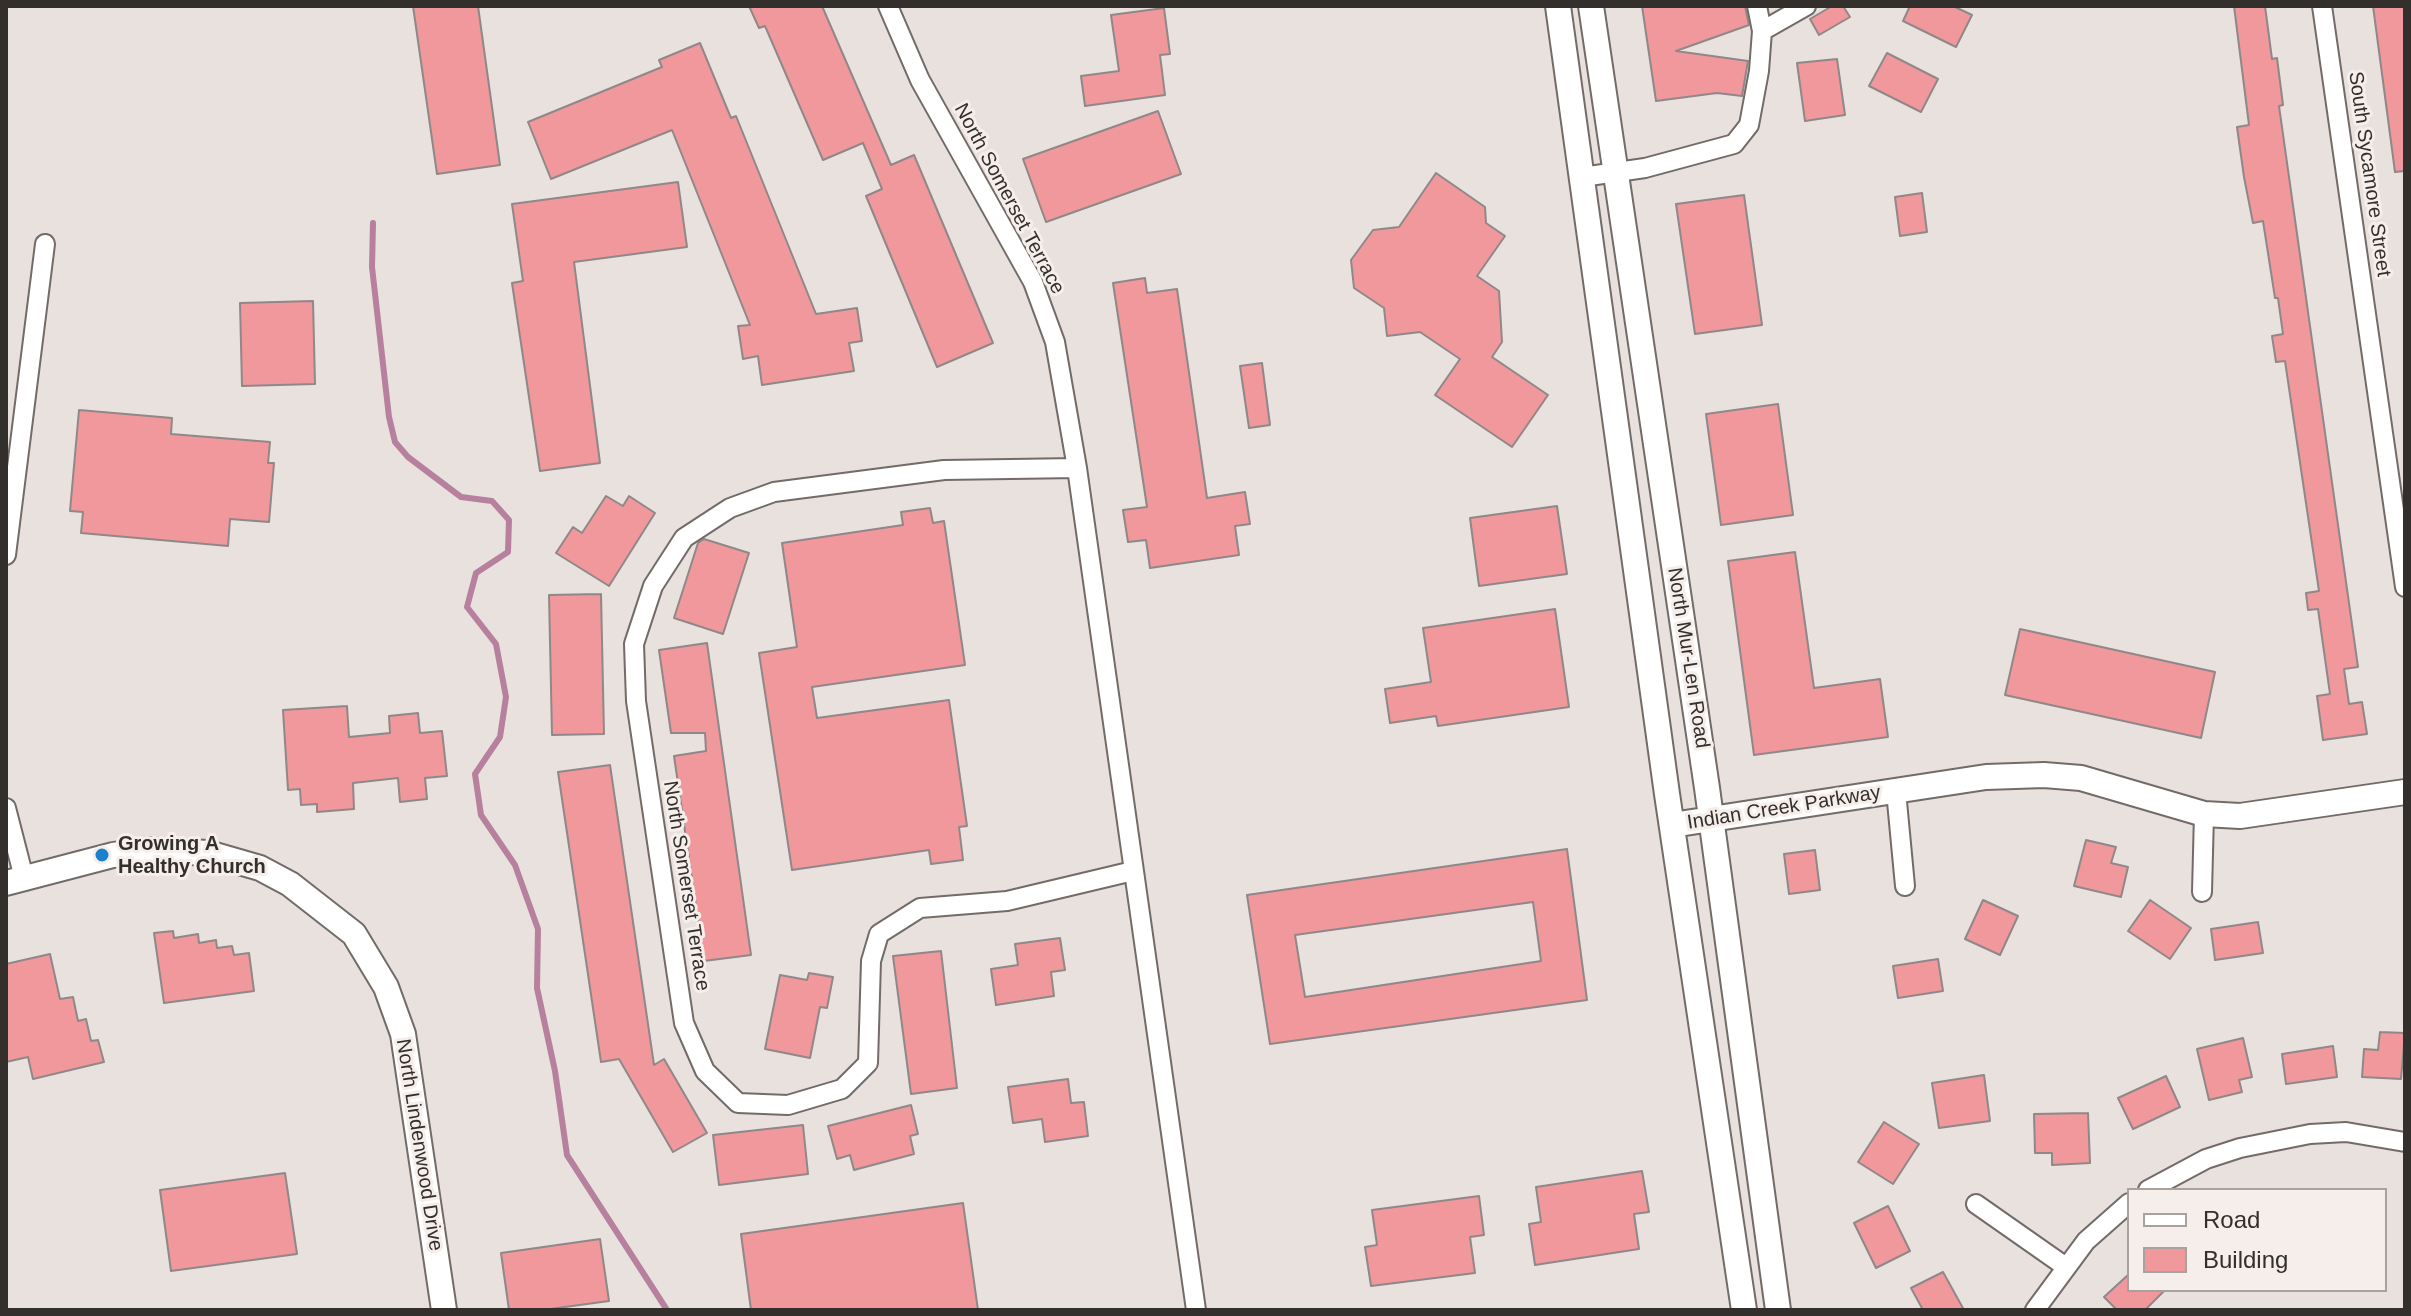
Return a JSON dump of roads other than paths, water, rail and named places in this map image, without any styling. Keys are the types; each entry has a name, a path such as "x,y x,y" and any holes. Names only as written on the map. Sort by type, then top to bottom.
{"main road":[{"name":"North Mur-Len Road","path":"1558,6 1672,825 1744,1310"},
{"name":"North Mur-Len Road","path":"1591,6 1712,820 1778,1310"},
{"name":"Indian Creek Parkway","path":"1672,825 1986,777 2044,775 2081,778 2204,814 2240,816 2405,792"},
{"name":"North Lindenwood Drive","path":"15,880 137,852 208,853 260,868 290,884 354,934 386,987 403,1034 444,1310"}],"street":[{"name":"North Somerset Terrace","path":"888,6 920,80 1043,303 1066,392 1196,1310"},
{"path":"1582,177 1703,155 1734,144 1749,125 1762,31 1757,6"},
{"path":"1762,31 1806,6"},
{"name":"South Sycamore Street","path":"2322,6 2405,587"},
{"path":"6,555 45,244"},
{"name":"North Somerset Terrace","path":"1077,468 944,470 774,492 730,508 684,538 653,586 634,644 636,701 684,1023 705,1071 738,1103 788,1105 842,1089 868,1063 871,961 879,934 920,908 1007,901 1133,871"},
{"name":"Indian Creek Parkway","path":"1896,791 1905,886"},
{"path":"6,808 15,880"},
{"path":"2202,892 2204,814"},
{"path":"2152,1188 2206,1159 2296,1136 2346,1132 2405,1142"},
{"path":"1976,1204 2066,1267"},
{"path":"2035,1310 2086,1241 2127,1205"}],"waterway":[{"path":"373,223 372,267 389,417 395,442 408,457 461,497 492,501 509,520 508,552 476,573 467,607 496,644 506,697 500,737 475,774 481,815 515,865 538,929 537,988 555,1071 567,1155 667,1310"}],"place":[{"name":"Growing A Healthy Church","path":"102,855"}]}
